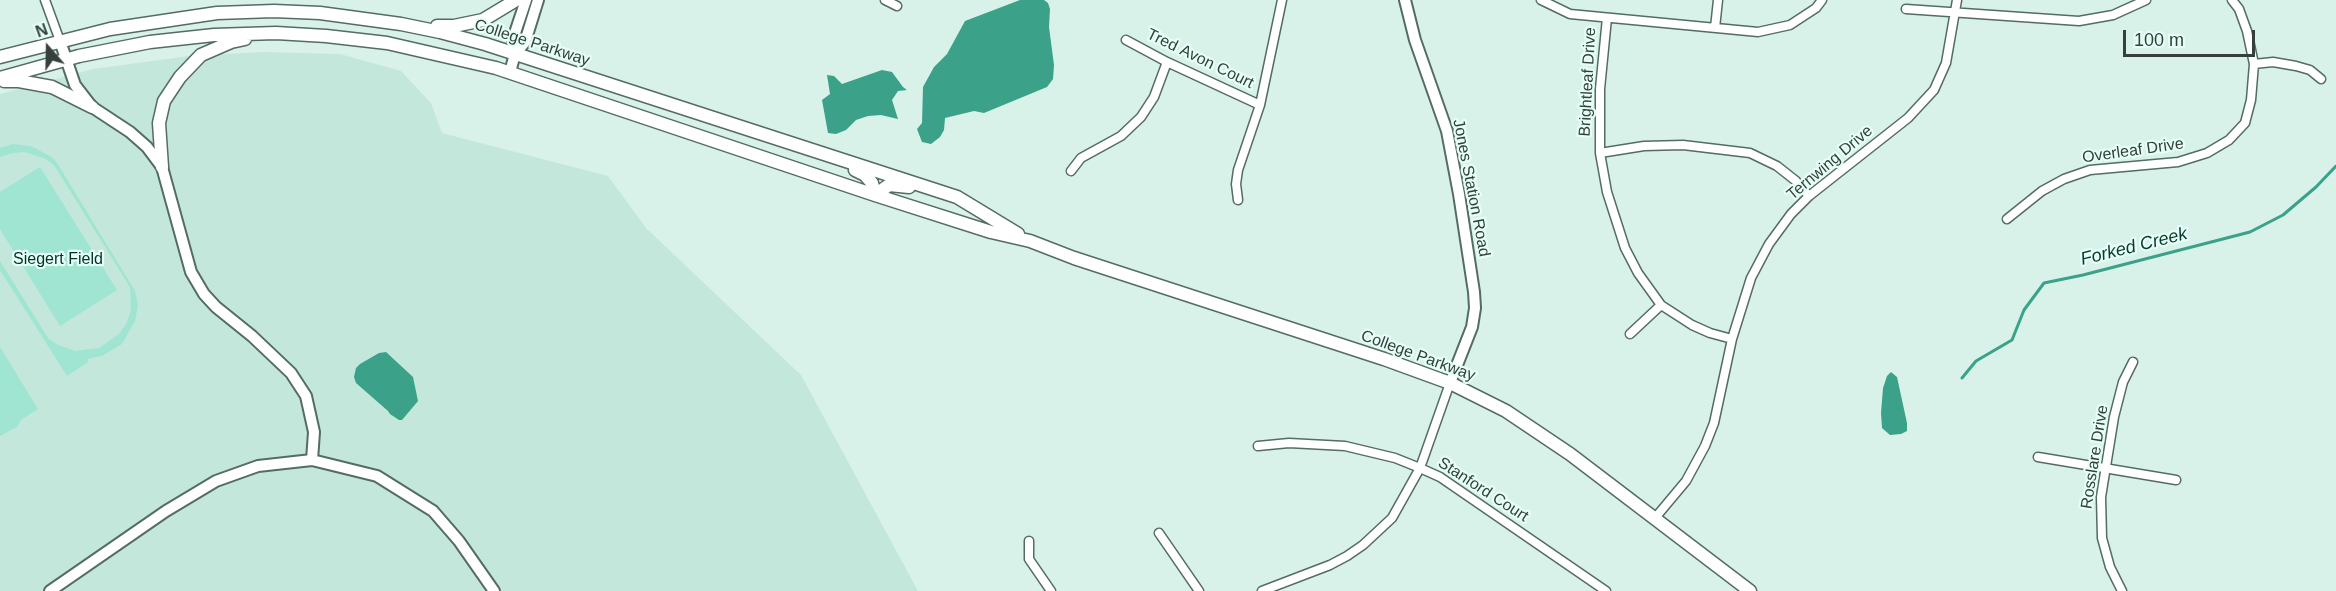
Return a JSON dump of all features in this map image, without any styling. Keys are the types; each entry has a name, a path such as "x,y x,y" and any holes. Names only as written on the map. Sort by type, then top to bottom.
{"main road":[{"path":"401,24 454,26 469,24 497,13 516,0"},
{"name":"College Parkway","path":"0,57 60,40 120,27 217,13 274,11 320,13 401,24 440,32 515,54 957,197 1030,241"},
{"name":"College Parkway","path":"0,80 66,59 104,50 172,39 276,33 387,43 450,56 510,72 874,195 991,232 1030,241 1074,258 1384,359 1450,383 1506,411 1570,454 1750,591"},
{"path":"162,166 159,123 164,101 180,76 201,55 231,42 276,33"},
{"path":"0,80 52,87 92,107"},
{"path":"824,154 865,175 872,183 874,195 884,187 901,185 957,197"}],"street":[{"path":"45,0 75,85 92,107 130,132 147,147 162,166 192,272 204,294 291,373 306,396 314,432 312,460"},
{"path":"510,72 515,54 513,39 525,0"},
{"path":"515,54 525,42 538,0"},
{"path":"885,0 897,6"},
{"path":"1238,200 1236,184 1238,170 1260,105 1282,0"},
{"name":"Jones Station Road","path":"1405,0 1414,40 1446,131 1459,194 1474,292 1475,308 1472,327 1450,383"},
{"path":"1541,0 1569,14 1758,32 1790,25 1816,8 1822,0"},
{"path":"1715,28 1718,0"},
{"name":"Ternwing Drive","path":"1655,518 1686,481 1705,446 1714,423 1732,339 1751,278 1769,244 1791,214 1809,196 1908,118 1934,90 1946,63 1957,0"},
{"path":"1906,9 2079,21 2113,15 2146,0"},
{"name":"Overleaf Drive","path":"2007,219 2042,191 2064,179 2090,170 2178,162 2207,153 2229,140 2245,123 2251,100 2254,64 2247,31 2239,9 2232,0"},
{"name":"Brightleaf Drive","path":"1606,18 1600,89 1600,153 1607,192 1625,248 1638,273 1661,305 1692,325 1732,339"},
{"name":"Tred Avon Court","path":"1126,40 1167,62 1260,105"},
{"path":"1071,171 1081,158 1121,136 1142,117 1154,97 1167,62"},
{"path":"2254,64 2273,62 2296,66 2310,70 2320,79"},
{"path":"1600,153 1644,146 1683,145 1750,153 1777,166 1796,181 1809,196"},
{"path":"1630,334 1661,305"},
{"name":"Rosslare Drive","path":"2122,591 2110,567 2102,538 2100,517 2105,468 2123,382 2133,362"},
{"path":"1262,591 1330,565 1363,545 1392,518 1420,468 1450,383"},
{"name":"Stanford Court","path":"1258,446 1288,443 1345,446 1395,458 1420,468 1440,477 1605,591"},
{"path":"2038,457 2176,480"},
{"path":"50,591 166,511 216,481 258,466 312,460 377,476 433,511 459,541 494,591"},
{"path":"1159,533 1199,591"},
{"path":"1029,541 1029,560 1051,591"}],"shaded area":[{"path":"1020,0 1044,0 1048,3 1054,65 1053,79 1047,87 984,113 974,111 945,118 944,130 940,137 931,144 922,142 917,129 922,123 923,87 934,67 947,54 965,21"},
{"path":"263,52 340,54 401,71 431,103 442,133 608,176 646,228 801,375 918,591 0,591 0,94 93,69 189,56"},
{"path":"882,70 892,72 907,90 898,91 892,100 898,119 881,115 868,116 856,120 846,130 836,134 828,133 822,100 830,94 827,75 834,76 842,84"},
{"path":"386,352 413,377 418,401 402,420 390,414 356,383 354,377 356,368 360,364 379,353"},
{"path":"1891,372 1897,377 1907,431 1890,435 1882,428 1881,413 1883,388"}],"green space":[{"path":"13,144 30,146 53,158 135,291 138,306 135,321 122,344 102,356 87,359 88,362 67,376 0,270 0,261 48,338 56,344 75,351 99,348 119,334 131,311 130,287 54,165 46,159 25,152 0,157 0,148"},
{"name":"Siegert Field","path":"40,167 117,290 60,326 0,229 0,192"},
{"path":"0,347 38,409 21,420 17,427 0,436"}],"waterway":[{"name":"Forked Creek","path":"1962,378 1976,361 2012,340 2024,310 2044,283 2250,232 2283,215 2316,187 2336,166"}]}
